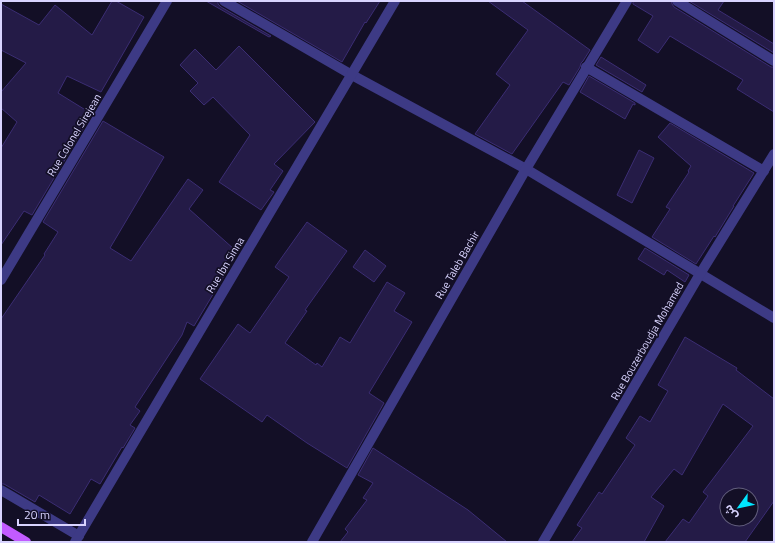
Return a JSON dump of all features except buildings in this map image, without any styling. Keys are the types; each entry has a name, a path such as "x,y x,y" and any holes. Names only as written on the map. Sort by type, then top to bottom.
{"main road":[{"path":"1,527 26,542"}],"street":[{"name":"Rue Colonel Sirejean","path":"1,280 167,1"},
{"path":"224,1 352,75 526,169 774,318"},
{"name":"Rue Ibn Sinna","path":"77,539 395,1"},
{"name":"Rue Taleb Bachir","path":"312,542 526,169 627,1"},
{"path":"677,1 774,61"},
{"path":"586,67 764,171"},
{"name":"Rue Bouzerboudja Mohamed","path":"543,542 700,274 774,154"},
{"path":"1,490 77,539"}]}
